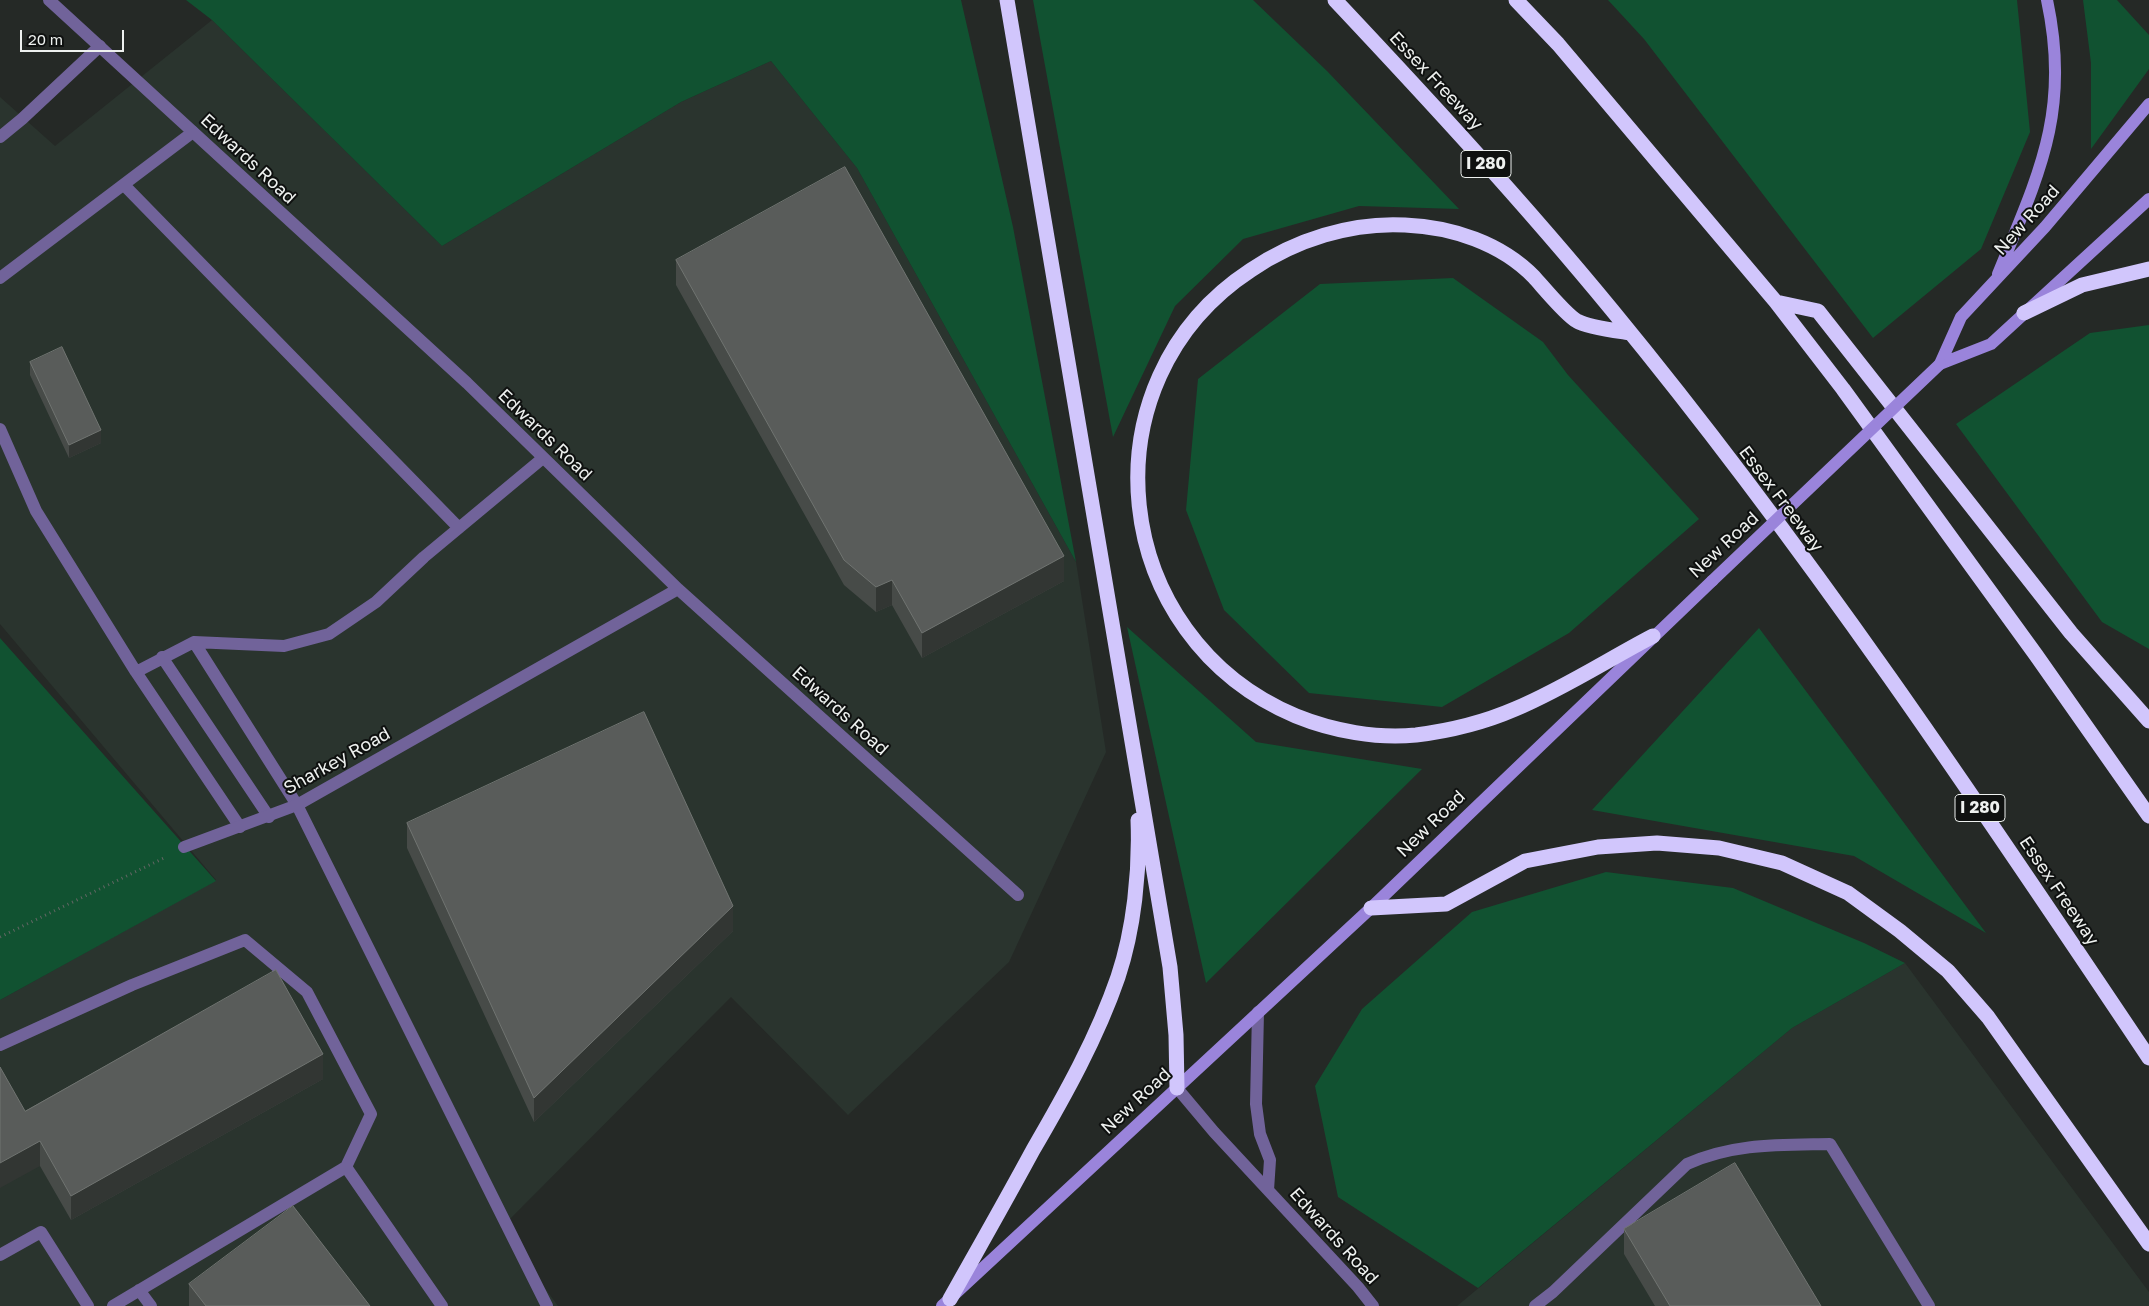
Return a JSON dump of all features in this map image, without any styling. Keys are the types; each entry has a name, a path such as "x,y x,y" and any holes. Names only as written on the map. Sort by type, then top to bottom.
{"highway":[{"path":"1007,0 1170,967 1176,1035 1177,1088"},
{"name":"Essex Freeway","path":"1335,0 1474,151 1630,333 1805,561 1963,784 2149,1058"},
{"path":"1516,0 1558,44 1776,302 1901,467 2149,816"},
{"path":"1630,333 1577,321 1528,270 1487,244 1450,230 1402,224 1354,229 1316,237 1271,256 1227,285 1198,315 1174,348 1157,382 1144,421 1137,473 1140,525 1151,565 1174,613 1206,653 1236,682 1272,705 1320,725 1361,733 1414,735 1456,727 1514,710 1653,636"},
{"path":"2024,313 2082,285 2149,269"},
{"path":"1776,302 1818,311 2071,633 2149,722"},
{"path":"946,1302 1058,1107 1091,1042 1118,976 1129,932 1135,892 1138,826 1134,761"},
{"path":"1371,908 1446,904 1525,861 1598,847 1657,843 1675,844 1719,848 1782,863 1848,894 1900,931 1948,971 1988,1017 2149,1244"}],"main road":[{"path":"1995,281 2038,176 2051,132 2056,65 2054,34 2047,0"},
{"name":"New Road","path":"946,1302 1371,908 1653,636 1940,364 1962,317 2045,227 2149,104"},
{"name":"New Road","path":"1940,364 1991,344 2149,199"}],"street":[{"name":"Edwards Road","path":"49,0 467,384 678,589 1018,895"},
{"path":"0,137 100,46"},
{"path":"0,278 193,132"},
{"path":"124,185 459,528"},
{"path":"0,429 36,511 136,672 240,827"},
{"path":"136,672 194,642 284,646 329,634 376,602 459,528 543,458"},
{"name":"Sharkey Road","path":"184,847 297,805 678,589"},
{"path":"194,642 297,805 547,1306"},
{"path":"162,657 269,817"},
{"path":"0,1045 132,985 245,940 307,992 371,1114 346,1167 113,1306"},
{"name":"Edwards Road","path":"1258,1012 1256,1104 1260,1134 1270,1160 1268,1190"},
{"name":"Edwards Road","path":"1177,1088 1214,1132 1358,1287 1373,1306"},
{"path":"1535,1306 1553,1292 1687,1164 1711,1154 1736,1147 1830,1144 1930,1306"},
{"path":"346,1167 442,1306"},
{"path":"0,1255 41,1232 88,1306"},
{"path":"139,1290 151,1306"}],"path":[{"path":"0,937 184,847"}],"shaded area":[{"path":"212,20 442,246 681,102 771,61 857,168 1076,562 1106,752 1009,962 848,1115 731,997 501,1228 558,1306 0,1306 0,1000 216,880 0,624 0,97 55,146"},
{"path":"1905,963 2149,1292 2149,1306 1457,1306 1792,1028"}],"green space":[{"path":"186,0 961,0 1013,227 1076,562 857,168 771,61 681,102 442,246 212,20"},
{"path":"1033,0 1253,0 1327,71 1459,209 1359,206 1243,239 1175,306 1113,437"},
{"path":"1608,0 2017,0 2030,132 1981,249 1873,338 1644,39"},
{"path":"2083,0 2117,0 2149,35 2149,69 2091,149 2091,63"},
{"path":"1453,278 1543,342 1568,375 1699,519 1569,633 1442,707 1309,693 1224,610 1186,510 1198,379 1320,284"},
{"path":"2149,325 2149,649 2102,622 1956,424 2090,333"},
{"path":"1127,627 1256,742 1422,769 1206,983"},
{"path":"1759,628 1986,933 1854,856 1592,810"},
{"path":"0,638 216,881 0,1000"},
{"path":"1606,872 1733,888 1864,943 1905,963 1792,1028 1478,1288 1338,1197 1315,1086 1362,1009 1472,912"}],"building":[{"path":"845,167 1064,556 922,633 892,580 876,587 844,560 676,260"},
{"path":"62,347 101,430 69,445 30,362"},
{"path":"644,712 733,906 534,1098 407,823"},
{"path":"276,970 323,1054 71,1196 40,1141 0,1163 0,1067 25,1111"},
{"path":"1735,1163 1821,1306 1670,1306 1624,1229"},
{"path":"293,1206 370,1306 206,1306 189,1284"}]}
